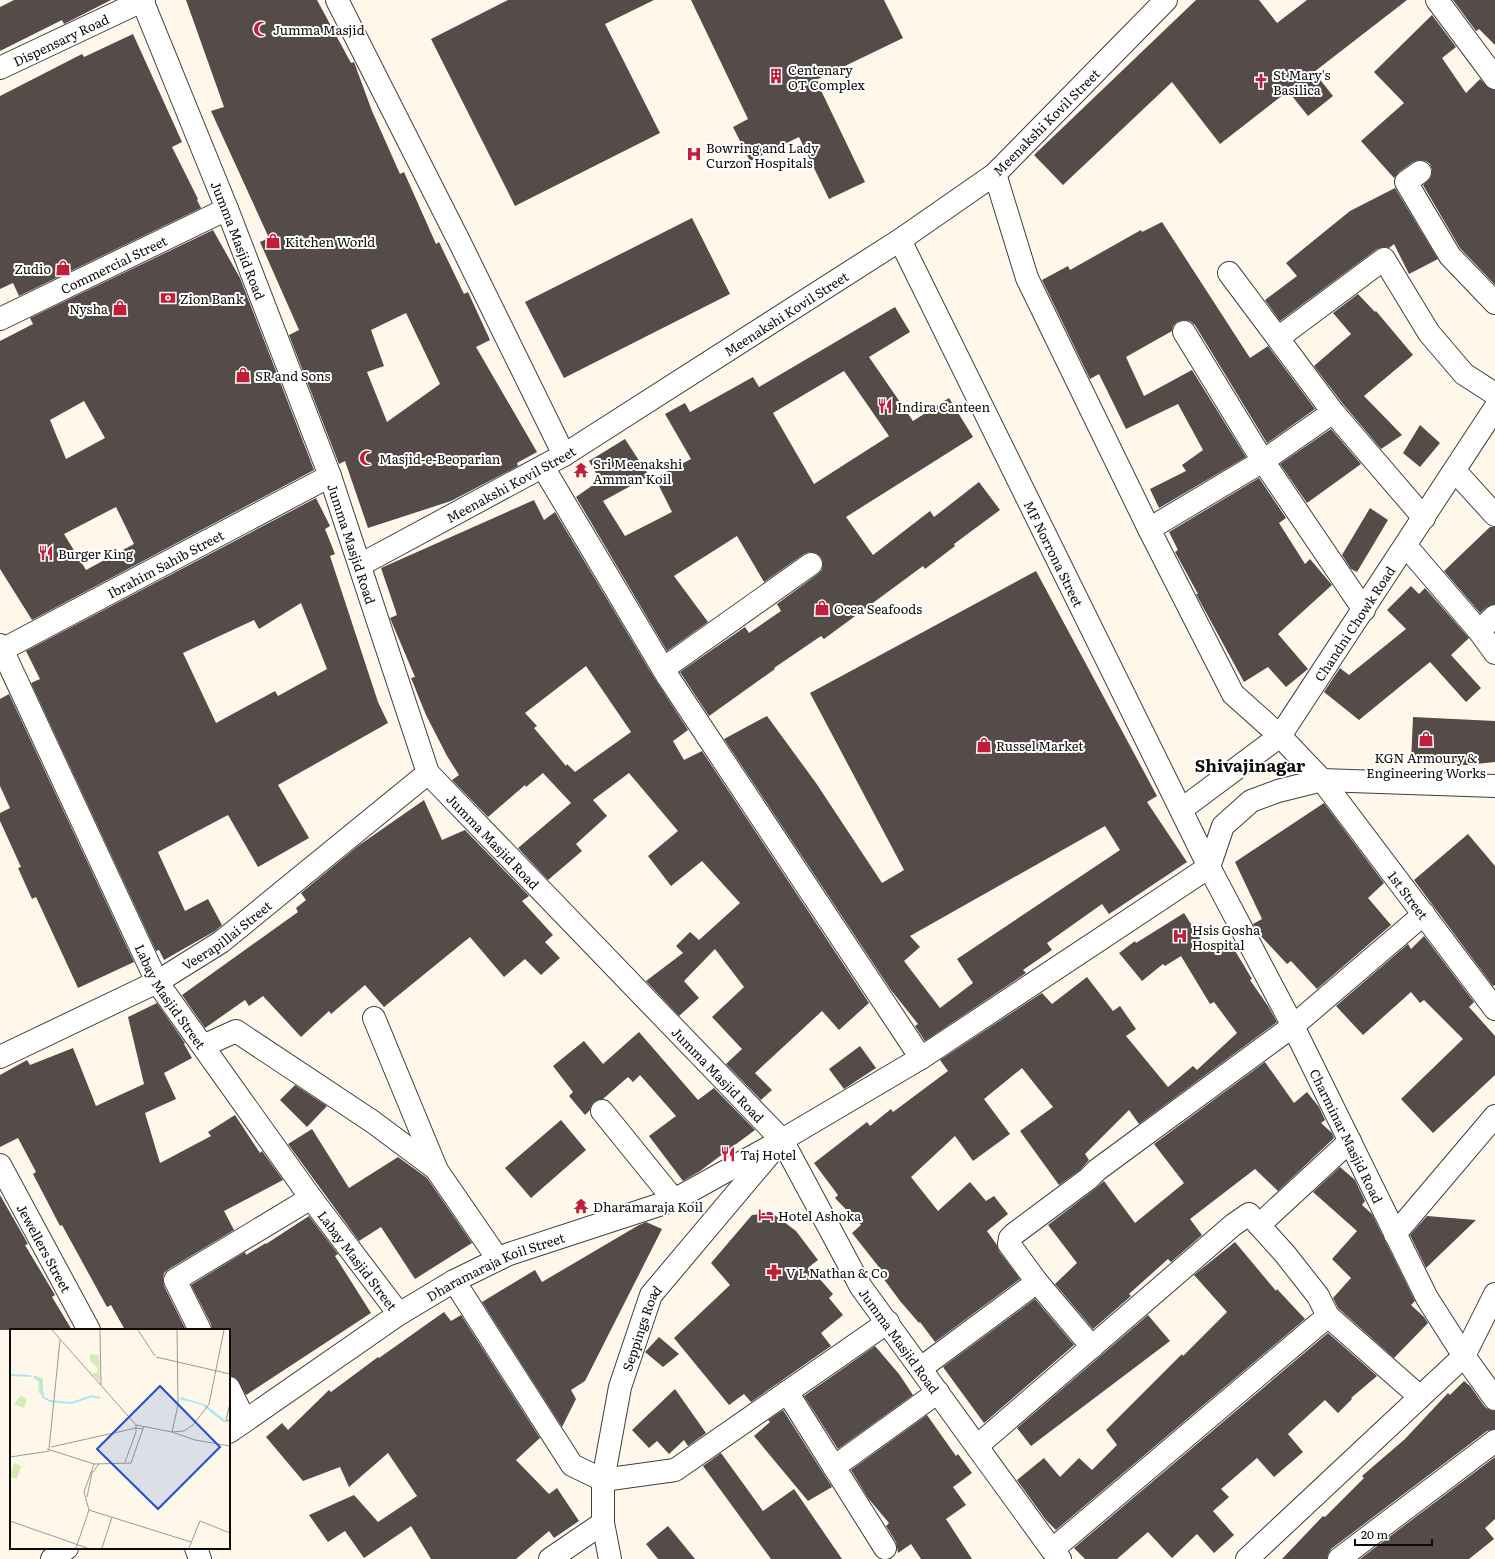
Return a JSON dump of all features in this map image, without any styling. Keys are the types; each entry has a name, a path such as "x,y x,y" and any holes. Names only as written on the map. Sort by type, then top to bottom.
{"street":[{"name":"Dispensary Road","path":"0,68 143,0"},
{"name":"Jumma Masjid Road","path":"143,0 227,209 330,476 428,773 782,1140 862,1287 1056,1555"},
{"path":"337,0 460,243 564,455"},
{"name":"Meenakshi Kovil Street","path":"360,566 564,455 900,240 995,174 1166,0"},
{"path":"1438,0 1495,78"},
{"path":"1420,172 1406,182 1450,256 1495,303"},
{"path":"995,174 1027,278 1149,529 1233,694 1280,736"},
{"name":"Commercial Street","path":"0,319 227,209"},
{"name":"MF Norrona Street","path":"900,240 1182,809 1209,867"},
{"path":"1278,338 1384,259 1429,333 1464,374 1495,394"},
{"path":"1230,273 1334,412 1424,518"},
{"path":"1184,332 1263,461 1364,610"},
{"name":"Chandni Chowk Road","path":"1182,809 1280,736 1406,546 1495,408"},
{"path":"1149,529 1263,461 1334,412"},
{"path":"544,467 663,669 921,1058"},
{"path":"1455,471 1495,515"},
{"name":"Ibrahim Sahib Street","path":"1,648 330,476"},
{"path":"1406,546 1479,631 1495,653"},
{"path":"663,669 811,564"},
{"path":"1479,631 1495,616"},
{"name":"Labay Masjid Street","path":"1,648 156,982 311,1198 399,1314"},
{"name":"1st Street","path":"1280,736 1322,780 1495,1009"},
{"name":"Veerapillai Street","path":"0,1057 156,982 221,942 428,773"},
{"path":"1209,867 1223,826 1251,801 1278,791 1322,780 1495,786"},
{"name":"Dharamaraja Koil Street","path":"237,1427 399,1314 454,1281 509,1254 674,1200 782,1140 921,1058 1209,867"},
{"name":"Charminar Masjid Road","path":"1209,867 1293,1026 1427,1298 1464,1356 1495,1399"},
{"path":"1092,1347 1037,1282 1009,1244 1010,1238 1088,1179 1097,1170 1293,1026 1424,914"},
{"path":"374,1018 436,1169 498,1259"},
{"path":"203,1046 236,1031 373,1122 436,1169"},
{"path":"602,1111 674,1200"},
{"path":"1395,1234 1495,1116"},
{"name":"Seppings Road","path":"610,1559 603,1523 603,1480 620,1387 651,1294 782,1140"},
{"path":"1259,1225 1350,1141"},
{"name":"Jewellers Street","path":"0,1165 88,1329"},
{"path":"200,1329 175,1280 311,1198"},
{"path":"977,1446 1233,1225 1249,1214 1285,1254 1318,1296 1328,1316 1420,1398"},
{"path":"454,1281 572,1465 603,1480 675,1470 888,1322"},
{"path":"921,1368 1037,1282"},
{"path":"1247,1559 1464,1356 1495,1294"},
{"path":"1056,1555 1328,1316"},
{"path":"787,1392 885,1548"},
{"path":"834,1468 938,1392"},
{"path":"230,1393 237,1427"},
{"path":"1339,1559 1495,1441"},
{"path":"550,1559 603,1523"},
{"path":"52,1559 66,1549"},
{"path":"196,1549 200,1559"}],"building":[{"path":"14,0 111,0 64,24 62,20 0,51 0,7"},
{"path":"186,0 317,0 351,63 354,62 372,111 400,174 404,172 436,244 439,242 464,294 468,292 490,340 476,347 537,452 517,463 518,466 451,501 368,528 345,461 339,464 289,335 299,330 260,242 269,238 211,111 224,107","holes":["406,313 440,384 387,422 367,372 384,366 371,330"]},
{"path":"508,0 654,0 605,24 660,133 515,206 431,39"},
{"name":"Centenary OT Complex","path":"691,0 884,0 903,38 816,80 865,182 829,199 799,137 750,161 733,127 748,119"},
{"path":"1196,0 1259,0 1277,23 1307,0 1407,0 1314,72 1333,96 1308,116 1288,91 1220,144 1172,82 1063,185 1034,155"},
{"path":"1453,0 1495,0 1495,45 1479,29 1476,31"},
{"path":"1432,15 1456,47 1442,58 1466,93 1480,79 1490,89 1495,90 1495,285 1460,248 1423,185 1431,177 1432,170 1430,164 1426,161 1419,160 1413,162 1399,172 1394,178 1361,141 1404,103 1374,72"},
{"path":"133,34 182,142 172,147 201,208 19,296 13,283 0,289 0,96 82,54 84,57"},
{"path":"1395,188 1438,259 1409,274 1394,244 1389,248 1383,247 1377,249 1280,321 1265,300 1297,276 1286,263 1350,211"},
{"path":"692,218 730,294 564,378 525,302"},
{"path":"1162,222 1250,358 1268,346 1315,409 1267,443 1195,325 1190,321 1184,320 1177,322 1173,326 1172,331 1126,357 1144,396 1192,370 1246,457 1159,508 1150,489 1186,471 1182,465 1203,450 1178,404 1126,429 1099,374 1090,379 1042,280 1068,266 1070,270 1141,230 1142,232"},
{"path":"213,230 240,278 314,470 32,620 0,569 0,341 33,324 30,318","holes":["84,401 105,438 66,459 50,420","116,507 134,544 86,570 64,534"]},
{"path":"1358,294 1375,312 1376,311 1413,355 1364,396 1402,435 1381,449 1343,404 1314,366 1351,334 1333,313"},
{"path":"895,307 910,332 869,357 913,421 949,398 973,437 846,517 873,555 930,511 934,517 979,482 1000,510 954,544 955,546 925,569 923,566 824,639 821,636 774,668 775,669 709,716 680,672 745,627 749,633 781,611 777,604 822,570 823,563 821,557 816,553 809,552 804,554 764,582 737,536 674,576 708,622 667,651 576,497 600,480 589,461 625,439 649,476 603,501 625,536 672,512 655,478 691,459 665,414 685,403 690,412 753,377 759,387","holes":["844,371 889,436 814,484 773,413"]},
{"path":"1420,425 1440,443 1420,467 1403,453"},
{"path":"1331,429 1361,464 1307,503 1280,464"},
{"path":"1259,478 1286,518 1279,523 1305,564 1310,559 1332,585 1278,634 1308,669 1286,687 1268,667 1244,682 1175,552 1178,550 1169,532"},
{"path":"316,498 330,526 325,529 335,554 330,556 378,702 388,723 278,785 309,838 258,867 228,815 158,852 185,911 208,899 222,925 215,931 164,960 159,950 156,951 31,683 40,679 26,651","holes":["301,603 327,669 278,696 275,691 216,723 183,653 254,620 259,629"]},
{"path":"534,500 544,520 555,512 653,676 688,730 673,741 684,760 702,751 869,1003 839,1030 822,1011 755,1073 772,1090 761,1100 726,1064 742,1049 712,1017 744,987 715,949 684,981 699,998 679,1016 646,981 683,953 676,946 690,932 699,940 740,903 702,861 671,886 648,856 678,831 629,773 593,800 607,816 576,844 582,851 548,880 518,848 571,803 543,773 526,787 525,785 488,817 452,780 459,775 447,756 426,715 411,678 415,677 390,618 397,615 381,568","holes":["586,666 631,732 575,772 567,764 566,766 534,728 537,726 525,713"]},
{"path":"1370,508 1388,520 1357,572 1351,569 1342,555"},
{"path":"1490,527 1495,527 1495,604 1487,607 1480,613 1444,571"},
{"name":"Russel Market","path":"1036,571 1157,796 1147,802 1187,862 1109,914 1102,904 1047,943 1052,950 1023,970 1026,973 925,1041 915,1026 918,1024 891,990 724,739 767,716 816,783 882,883 904,870 810,693","holes":["1105,826 1120,850 957,959 973,983 940,1008 904,961 920,947 910,936"]},
{"path":"1411,586 1419,594 1425,588 1469,638 1451,655 1481,688 1466,702 1430,662 1359,720 1324,692 1340,668 1349,675 1406,629 1387,610"},
{"path":"9,694 134,962 78,988 36,897 32,899 18,868 21,867 0,821 0,813 10,808 0,786 0,699"},
{"path":"1413,717 1495,721 1495,762 1466,765 1411,763"},
{"path":"424,800 442,840 465,830 529,896 522,901 553,935 545,942 560,958 541,975 525,959 504,977 470,937 384,1007 365,985 331,1014 329,1011 301,1037 263,996 249,1006 245,1000 205,1028 182,995 298,912 296,908 306,900 301,893 358,846"},
{"path":"1324,803 1384,883 1368,898 1391,925 1317,989 1291,961 1287,964 1259,934 1253,924 1262,919 1235,862"},
{"path":"1468,834 1495,866 1495,985 1493,986 1414,880"},
{"path":"1184,913 1208,951 1228,939 1252,979 1250,980 1277,1022 1139,1124 1129,1110 1085,1154 1089,1160 1080,1170 1059,1185 1020,1131 1053,1107 1022,1068 984,1099 1010,1134 973,1161 955,1136 911,1177 938,1211 970,1182 986,1201 994,1196 1008,1214 987,1231 997,1245 999,1251 1020,1279 935,1342 920,1322 919,1323 900,1301 883,1278 886,1276 852,1233 861,1225 835,1198 838,1195 814,1163 867,1122 870,1126 891,1109 893,1112 948,1071 940,1060 1042,993 1052,1004 1087,977 1113,1011 1120,1006 1136,1029 1126,1036 1168,1087 1193,1066 1197,1070 1237,1033 1214,1002 1210,1004 1181,956 1165,966 1163,964 1142,981 1119,953 1135,941 1136,943"},
{"path":"1424,936 1474,1002 1469,1007 1495,1036 1495,1075 1433,1133 1401,1099 1463,1039 1424,1000 1420,1003 1411,992 1363,1035 1336,1006 1408,944 1411,949"},
{"path":"157,1003 185,1043 184,1044 192,1058 164,1073 176,1099 145,1113 160,1163 211,1136 208,1132 235,1115 260,1153 262,1151 283,1180 224,1211 234,1230 164,1273 164,1286 186,1329 124,1329 111,1305 107,1307 62,1225 60,1226 33,1174 36,1172 18,1138 0,1147 0,1075 27,1060 30,1065 73,1048 96,1106 144,1084 128,1017"},
{"path":"639,1032 698,1100 714,1088 755,1130 700,1171 683,1181 649,1136 676,1116 640,1075 633,1082 628,1077 603,1099 594,1102 590,1110 585,1115 569,1096 573,1092 553,1066 584,1041 603,1064"},
{"path":"860,1046 876,1068 844,1089 829,1069"},
{"path":"1265,1062 1294,1103 1307,1092 1319,1107 1325,1120 1321,1123 1332,1133 1334,1138 1278,1191 1255,1169 1190,1219 1202,1235 1171,1262 1168,1259 1129,1294 1131,1296 1093,1329 1055,1284 1077,1263 1048,1225 1104,1181 1135,1223 1184,1183 1154,1144"},
{"path":"295,1085 327,1106 307,1127 280,1100"},
{"path":"561,1120 586,1150 531,1198 505,1168"},
{"path":"312,1129 349,1188 398,1157 427,1178 472,1243 415,1279 381,1227 359,1241 288,1144"},
{"path":"1340,1167 1355,1180 1365,1201 1362,1205 1372,1214 1415,1301 1411,1305 1424,1317 1428,1323 1394,1358 1338,1308 1333,1298 1351,1278 1332,1259 1357,1231 1313,1192"},
{"path":"0,1195 28,1244 25,1245 55,1295 52,1297 71,1329 0,1330"},
{"path":"772,1213 796,1231 818,1260 809,1267 833,1294 829,1298 843,1315 821,1333 831,1346 751,1402 744,1394 729,1405 674,1338 730,1285 711,1263 752,1215"},
{"path":"309,1216 338,1254 335,1256 371,1313 246,1395 236,1378 230,1376 230,1329 212,1329 211,1324 191,1285 245,1252 246,1255"},
{"path":"1427,1216 1476,1220 1426,1268 1410,1235"},
{"path":"646,1222 662,1229 585,1381 571,1390 576,1399 562,1427 482,1302 535,1270 542,1282"},
{"path":"1235,1242 1276,1291 1277,1289 1305,1319 1056,1530 1046,1520 1017,1480 1044,1458 1060,1477 1079,1458 1092,1470 1117,1445 1106,1430 1182,1354 1183,1356 1227,1312 1194,1275"},
{"path":"1035,1299 1074,1345 984,1423 943,1367"},
{"path":"444,1312 451,1321 461,1315 540,1438 516,1460 549,1494 557,1488 579,1521 554,1538 549,1531 516,1559 431,1559 411,1526 364,1558 345,1531 328,1542 309,1515 354,1495 378,1522 417,1496 388,1453 349,1487 340,1467 303,1481 266,1437 282,1423 288,1430 329,1390 331,1392 378,1357 379,1358"},
{"path":"1148,1315 1170,1341 1031,1446 1017,1428"},
{"path":"1328,1333 1377,1376 1351,1398 1352,1399 1338,1413 1325,1400 1288,1434 1303,1452 1274,1477 1257,1458 1221,1489 1229,1497 1213,1511 1234,1535 1214,1553 1197,1534 1172,1558 1148,1532 1117,1559 1085,1559 1074,1548"},
{"path":"659,1337 679,1354 663,1367 645,1352"},
{"path":"875,1346 899,1374 913,1395 838,1449 804,1396"},
{"path":"1464,1381 1470,1386 1485,1407 1495,1411 1495,1429 1487,1431 1331,1549 1327,1559 1282,1559 1323,1516 1325,1517 1364,1478 1362,1476 1405,1439 1448,1393 1450,1395"},
{"path":"675,1389 706,1433 688,1446 684,1440 669,1454 657,1441 649,1448 632,1430"},
{"path":"783,1410 832,1487 808,1501 754,1436 770,1422 768,1420"},
{"path":"927,1415 956,1456 958,1454 972,1473 953,1487 966,1505 946,1519 972,1559 921,1559 911,1544 898,1553 896,1542 886,1526 889,1523 868,1498 851,1470"},
{"path":"721,1453 763,1511 794,1489 842,1559 771,1559 703,1466"},
{"path":"1495,1457 1495,1519 1485,1528 1494,1539 1469,1559 1360,1559"},
{"path":"668,1526 695,1559 658,1559 646,1544"}],"place":[{"name":"Jumma Masjid","path":"261,29"},
{"name":"Centenary OT Complex","path":"776,76"},
{"name":"St Mary's Basilica","path":"1261,81"},
{"name":"Bowring and Lady Curzon Hospitals","path":"694,154"},
{"name":"Kitchen World","path":"273,241"},
{"name":"Zudio","path":"63,268"},
{"name":"Zion Bank","path":"168,298"},
{"name":"Nysha","path":"120,308"},
{"name":"SR and Sons","path":"243,375"},
{"name":"Indira Canteen","path":"885,406"},
{"name":"Masjid-e-Beoparian","path":"367,458"},
{"name":"Sri Meenakshi Amman Koil","path":"581,470"},
{"name":"Burger King","path":"46,553"},
{"name":"Ocea Seafoods","path":"822,608"},
{"name":"KGN Armoury & Engineering Works","path":"1426,739"},
{"name":"Russel Market","path":"984,745"},
{"name":"Hsis Gosha Hospital","path":"1180,936"},
{"name":"Taj Hotel","path":"728,1154"},
{"name":"Dharamaraja Koil","path":"581,1206"},
{"name":"Hotel Ashoka","path":"766,1215"},
{"name":"V L Nathan & Co","path":"774,1272"}],"district":[{"name":"Shivajinagar","path":"1250,764"}]}
